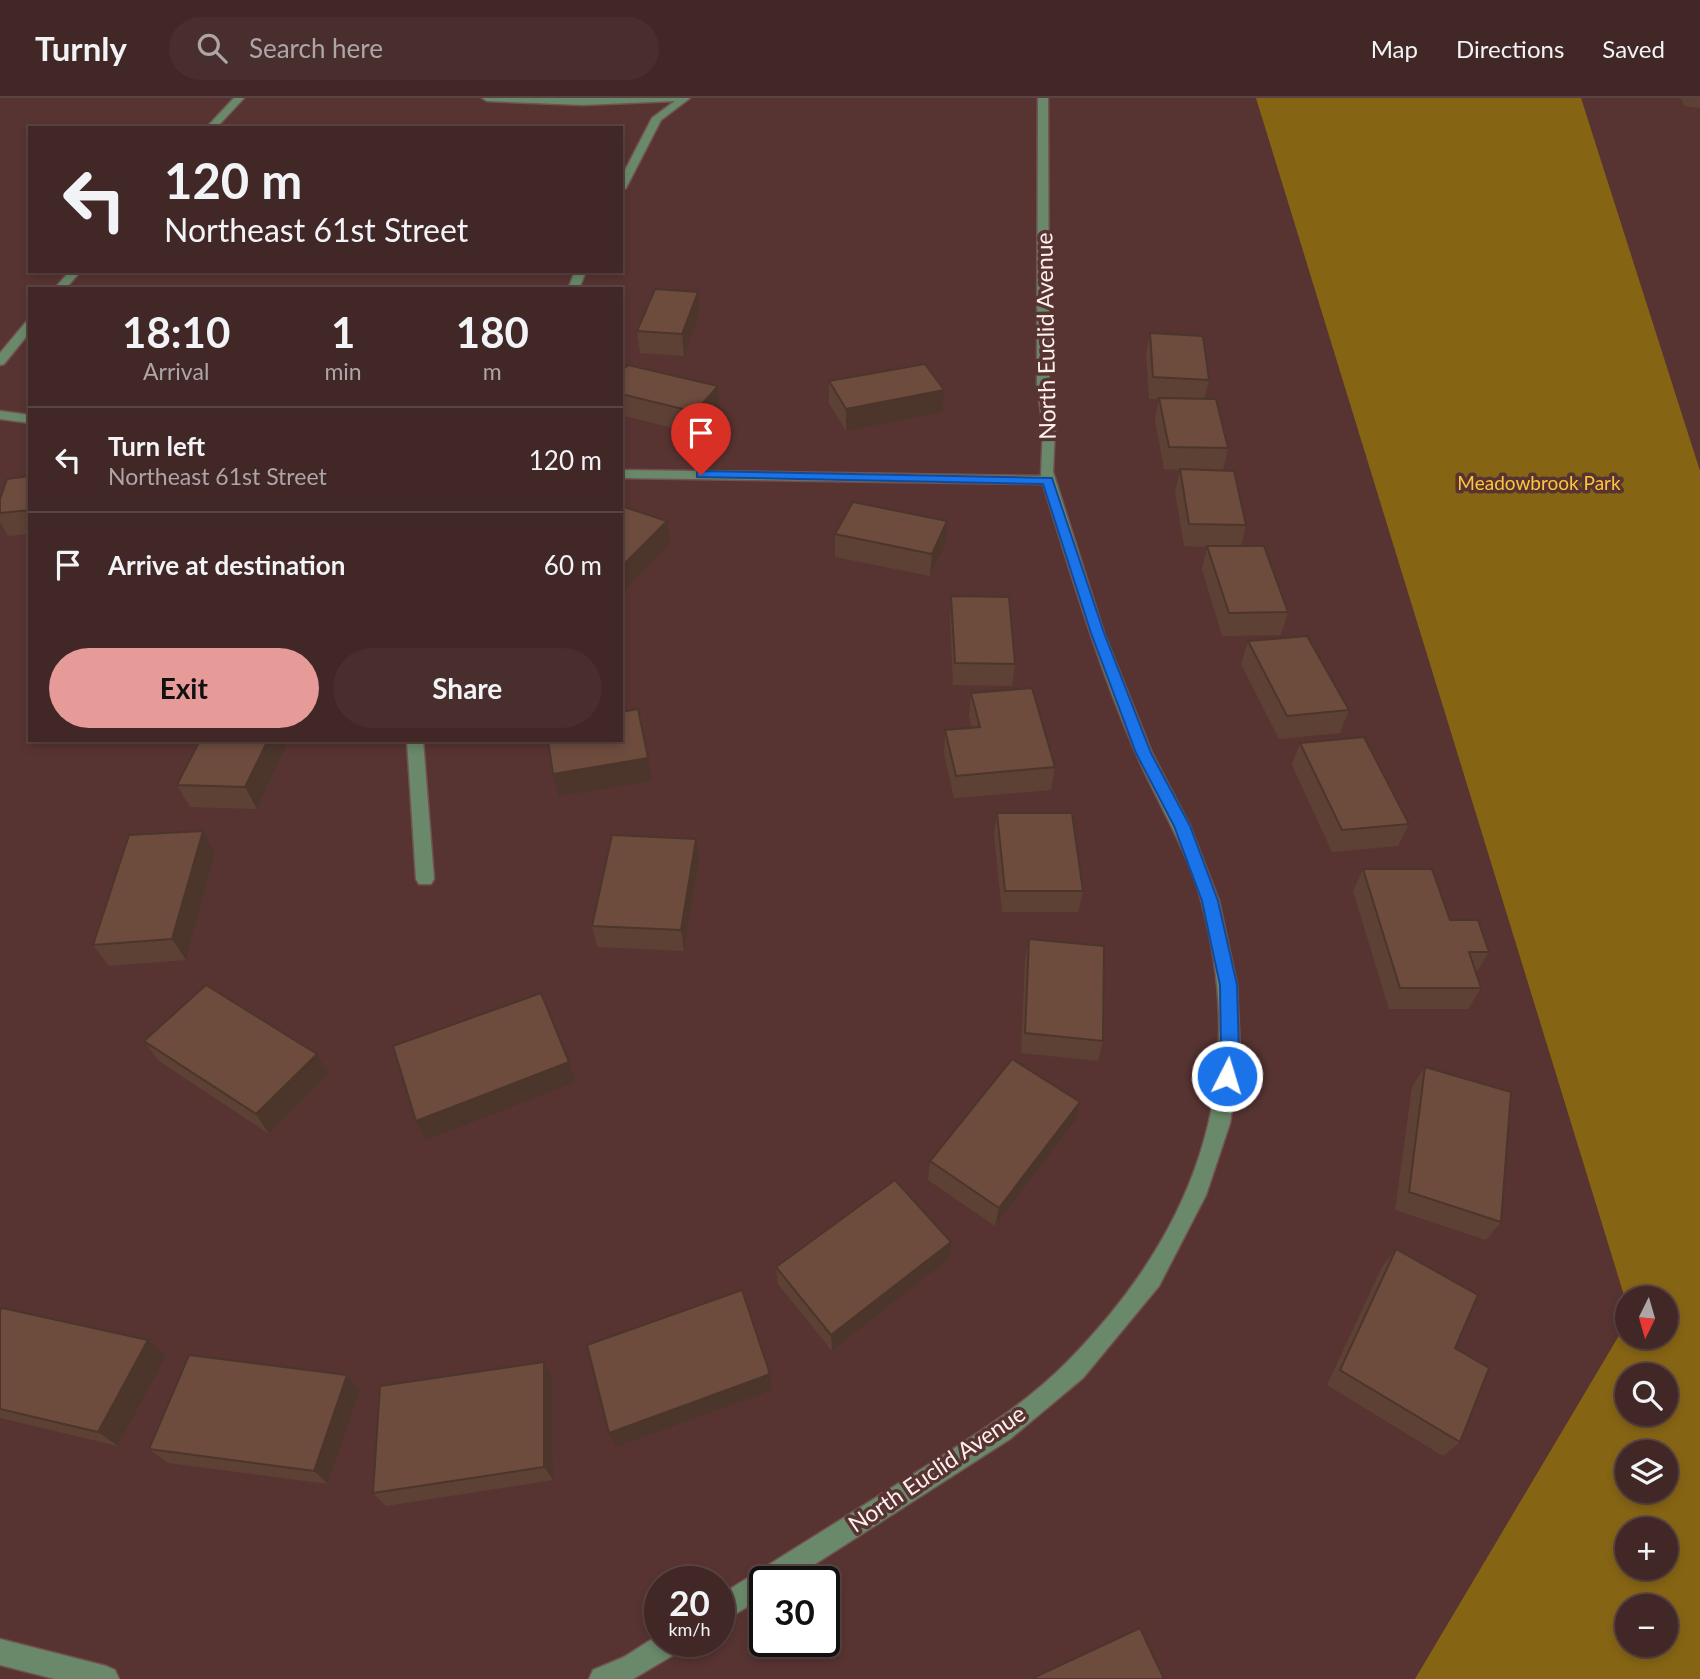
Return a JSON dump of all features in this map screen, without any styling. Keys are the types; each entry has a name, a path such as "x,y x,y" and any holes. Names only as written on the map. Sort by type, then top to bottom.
{"street":[{"path":"213,126 239,98"},
{"path":"487,98 583,102 678,98"},
{"path":"623,184 657,118 685,98"},
{"name":"North Euclid Avenue","path":"735,1601 1002,1431 1075,1370 1151,1279 1196,1195 1220,1123 1230,1052 1228,985 1210,901 1182,826 1144,753 1097,633 1046,472 1049,427 1043,385 1045,234 1042,98"},
{"path":"62,287 74,273"},
{"path":"0,361 28,326"},
{"path":"0,415 28,419"},
{"path":"623,474 1048,480"},
{"path":"415,742 425,879"},
{"path":"0,1652 106,1679"},
{"path":"602,1679 647,1657"}],"green space":[{"name":"Meadowbrook Park","path":"1256,98 1581,98 1700,471 1700,1679 1415,1679 1615,1342 1615,1349 1678,1349 1678,1286 1621,1286"}],"building":[{"path":"655,289 698,292 682,334 637,331"},
{"path":"1150,333 1203,336 1209,380 1153,377"},
{"path":"925,364 944,390 846,409 829,381"},
{"path":"628,365 718,386 695,412 623,394 623,369"},
{"path":"1159,398 1216,399 1228,448 1169,447"},
{"path":"1180,469 1234,471 1246,525 1189,524"},
{"path":"28,476 28,510 0,513 0,499 7,479"},
{"path":"853,502 947,521 932,554 835,534"},
{"path":"623,507 667,521 623,565"},
{"path":"1207,546 1264,546 1288,612 1229,613"},
{"path":"951,596 1009,597 1015,664 955,663"},
{"path":"1307,636 1349,710 1287,716 1248,641"},
{"path":"1032,688 1055,767 956,776 945,730 980,727 971,693"},
{"path":"638,709 648,758 553,774 548,742 623,742 623,712"},
{"path":"1364,737 1409,824 1342,830 1300,743"},
{"path":"199,742 267,742 245,787 177,785"},
{"path":"997,813 1072,813 1083,891 1005,891"},
{"path":"203,831 172,939 93,945 129,835"},
{"path":"612,835 696,839 681,930 592,926"},
{"path":"1363,869 1432,869 1450,920 1478,920 1489,952 1469,952 1481,988 1400,988"},
{"path":"1029,939 1104,946 1103,1041 1025,1033"},
{"path":"206,985 317,1054 256,1114 144,1041"},
{"path":"541,993 569,1062 416,1121 393,1046"},
{"path":"1012,1059 1080,1102 999,1208 930,1161"},
{"path":"1425,1067 1511,1092 1501,1222 1409,1192"},
{"path":"895,1180 951,1242 831,1335 776,1267"},
{"path":"1396,1249 1478,1295 1455,1348 1489,1368 1460,1442 1340,1370"},
{"path":"742,1290 770,1374 609,1433 587,1345"},
{"path":"2,1308 148,1340 98,1432 0,1409"},
{"path":"189,1355 347,1375 314,1471 149,1449"},
{"path":"544,1362 544,1467 373,1493 380,1386"},
{"path":"1140,1628 1164,1679 1031,1679"}],"route":[{"path":"701,475 1048,480 1097,633 1144,753 1182,826 1210,901 1228,985 1230,1052 1227,1076"}]}
